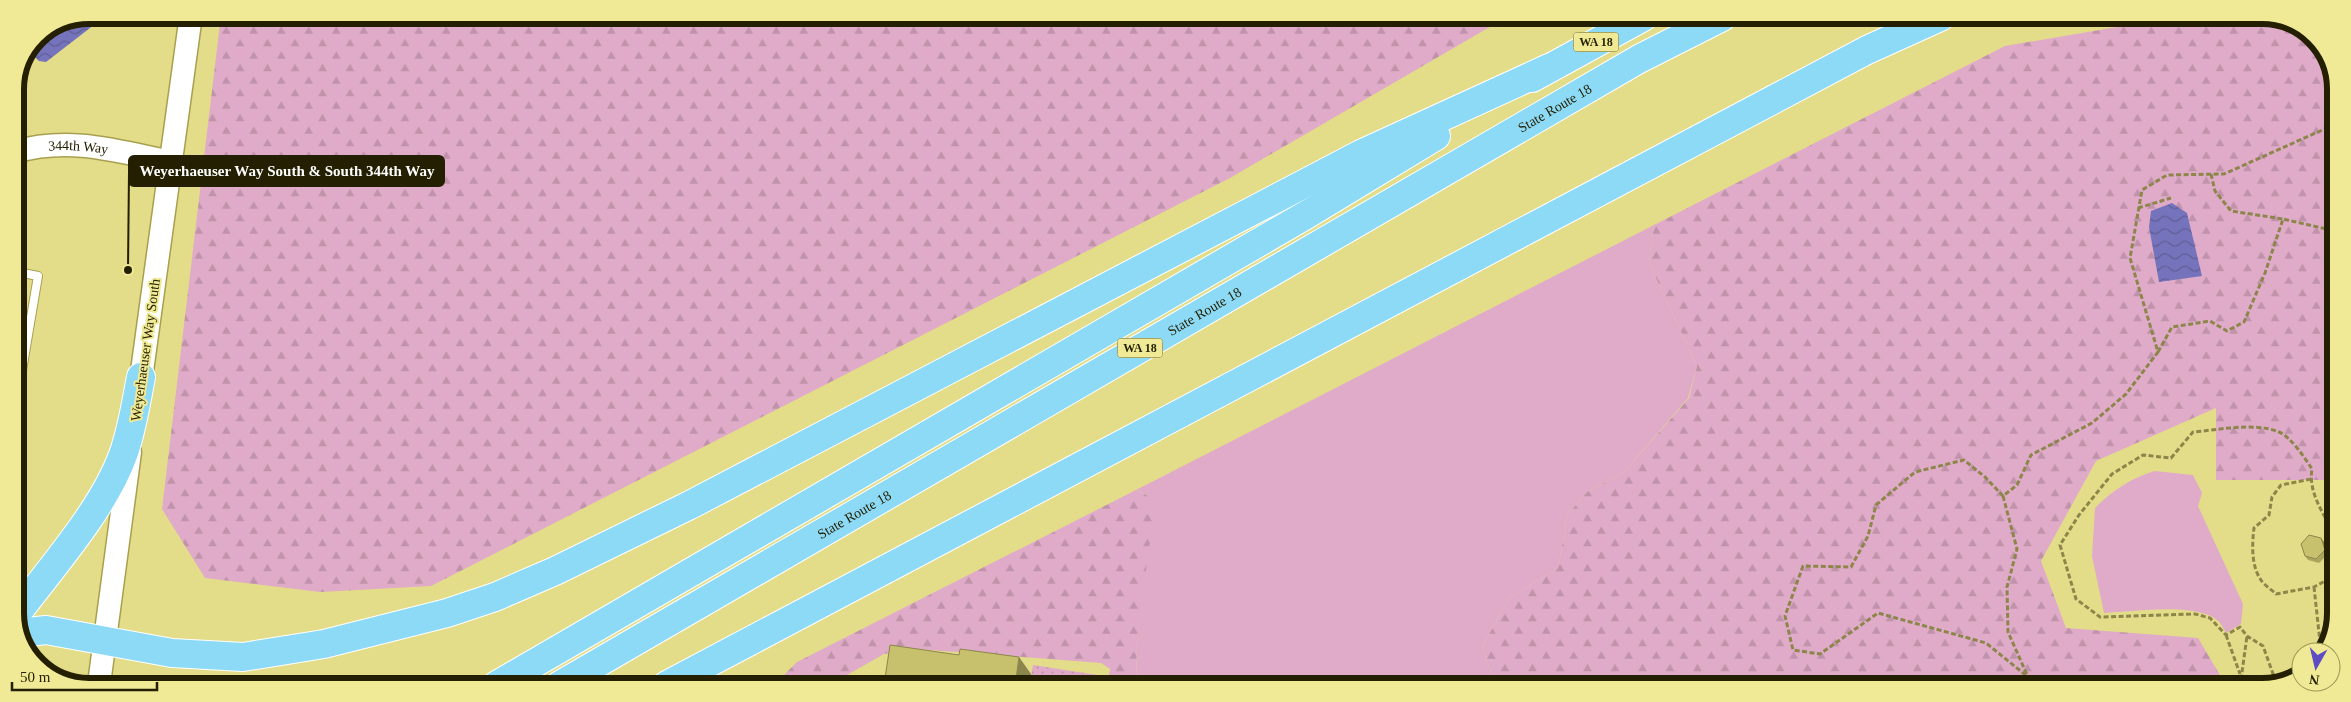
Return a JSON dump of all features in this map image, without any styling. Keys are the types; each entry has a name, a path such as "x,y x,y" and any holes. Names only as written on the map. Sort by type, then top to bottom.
{"highway":[{"name":"WA 18","path":"509,678 1306,214 1549,68 1630,24"},
{"name":"State Route 18","path":"572,678 1630,64 1708,24"},
{"path":"681,678 1867,50 1925,24"},
{"path":"27,632 46,630 172,653 243,658 280,653 333,642 447,613 495,597 555,571 690,505 1361,154 1549,68"},
{"path":"24,604 98,504 113,477 123,455 130,430 141,377"},
{"path":"714,678 793,620"}],"street":[{"name":"Weyerhaeuser Way South","path":"99,678 190,24"},
{"name":"344th Way","path":"24,150 38,146 77,145 171,162"}],"lane":[{"path":"24,273 38,276 24,359"}],"path":[{"path":"2158,352 2130,258 2137,208 2142,190 2167,175 2224,174 2327,128"},
{"path":"2211,174 2215,191 2231,211 2283,219 2327,229"},
{"path":"2137,208 2171,198"},
{"path":"2002,496 2017,486 2031,455 2092,423 2126,394 2158,352 2172,328 2210,321 2227,331 2244,322 2265,273 2283,219"},
{"path":"2241,676 2226,635 2210,618 2195,614 2100,617 2076,599 2060,545 2079,515 2112,474 2143,455 2171,458 2193,432 2259,428 2280,432 2303,453 2312,469 2311,479 2316,499 2327,520"},
{"path":"1964,460 1985,477 2002,496 2018,549 2007,587 2008,632 2028,677 1986,642 1878,613 1820,654 1792,650 1785,616 1803,566 1851,567 1868,536 1876,505 1915,472 1964,460"},
{"path":"2311,479 2281,485 2272,497 2269,515 2254,528 2252,541 2254,560 2261,580 2276,594 2314,587 2327,580"},
{"path":"2314,587 2320,642"},
{"path":"2226,635 2240,627 2247,636 2263,646 2274,677"},
{"path":"2241,676 2247,636"}],"green space":[{"path":"220,24 1495,24 1230,178 431,586 320,592 205,578 162,509"},
{"path":"2135,24 2270,24 2287,29 2305,40 2322,64 2327,85 2327,480 2216,480 2216,408 2096,461 2041,561 2066,628 2198,638 2222,678 1493,678 1482,647 1509,598 1558,568 1568,514 1587,492 1623,473 1689,398 1697,366 1649,263 1654,225 2005,46"},
{"path":"1654,225 1649,263 1697,366 1688,398 1623,473 1587,492 1568,514 1558,568 1509,598 1482,647 1493,678 1136,678 1137,640 1150,497 1136,490"},
{"path":"2155,471 2193,475 2202,493 2198,506 2243,604 2241,624 2226,633 2217,620 2207,614 2194,611 2163,609 2104,613 2092,556 2095,508 2123,485"},
{"path":"1136,490 1150,497 1153,518 1137,640 1136,678 1108,678 1110,669 1101,663 917,649 884,654 847,675 838,678 781,678 797,662"},
{"path":"1033,665 1104,676 1104,678 1031,678"}],"water":[{"path":"94,24 46,62 39,61 34,56 43,43 53,35 76,25"},
{"path":"2172,203 2187,213 2202,276 2159,282 2149,227 2151,211"}],"building":[{"path":"2309,535 2321,538 2325,550 2316,559 2305,556 2301,544"},
{"path":"890,645 959,655 960,649 1019,657 1016,678 885,678"}],"place":[{"name":"Weyerhaeuser Way South & South 344th Way","path":"128,270"}]}
